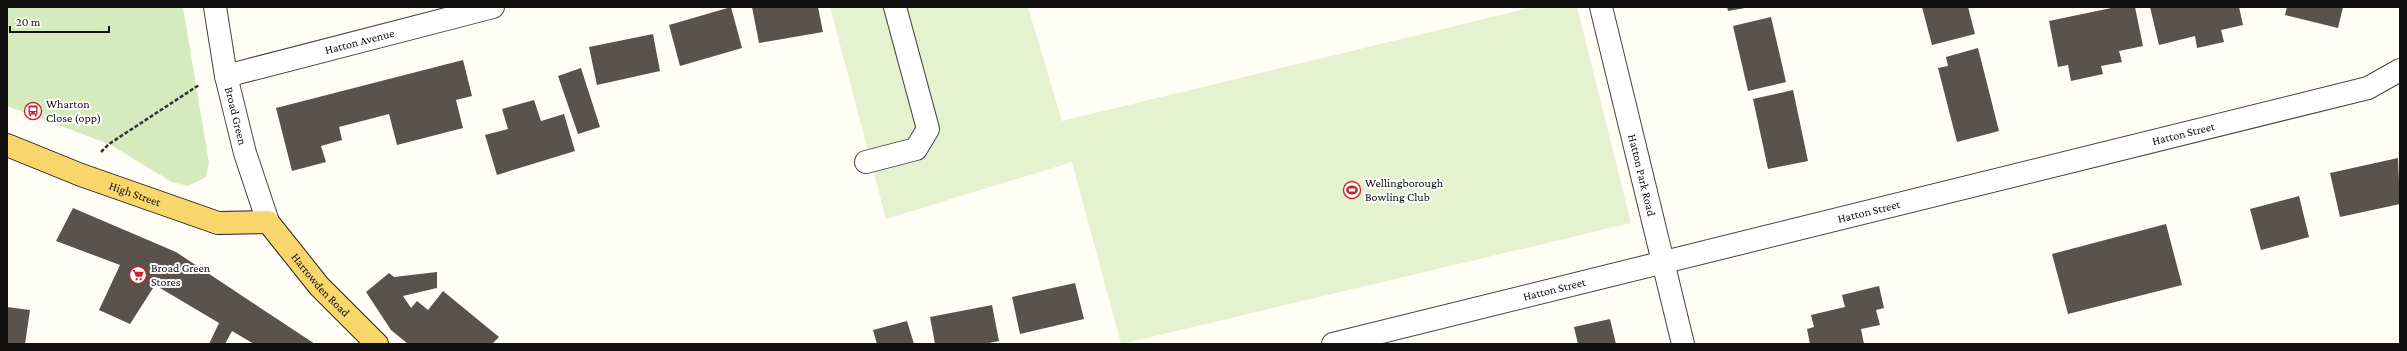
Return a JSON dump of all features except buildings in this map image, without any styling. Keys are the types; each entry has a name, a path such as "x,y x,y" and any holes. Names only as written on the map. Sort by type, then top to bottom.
{"main road":[{"name":"High Street","path":"7,145 81,176 218,223 268,222"},
{"name":"Harrowden Road","path":"268,222 319,286 377,344"}],"street":[{"name":"Broad Green","path":"216,7 226,76 245,153 268,222"},
{"name":"Hatton Avenue","path":"226,76 492,7"},
{"path":"866,162 916,149 928,129 895,7"},
{"name":"Hatton Park Road","path":"1601,7 1683,344"},
{"name":"Hatton Street","path":"1334,344 1663,261 2368,88 2400,70"}],"path":[{"path":"81,176 109,144 195,86 226,76"}],"green space":[{"path":"7,7 183,7 209,163 206,177 188,186 172,182 109,144 7,106"},
{"name":"Wellingborough Bowling Club","path":"830,7 1028,7 1062,121 1533,7 1577,7 1631,223 1121,344 1072,162 886,219"}],"place":[{"name":"Wharton Close (opp)","path":"33,111"},
{"name":"Wellingborough Bowling Club","path":"1352,190"},
{"name":"Broad Green Stores","path":"138,275"}]}
